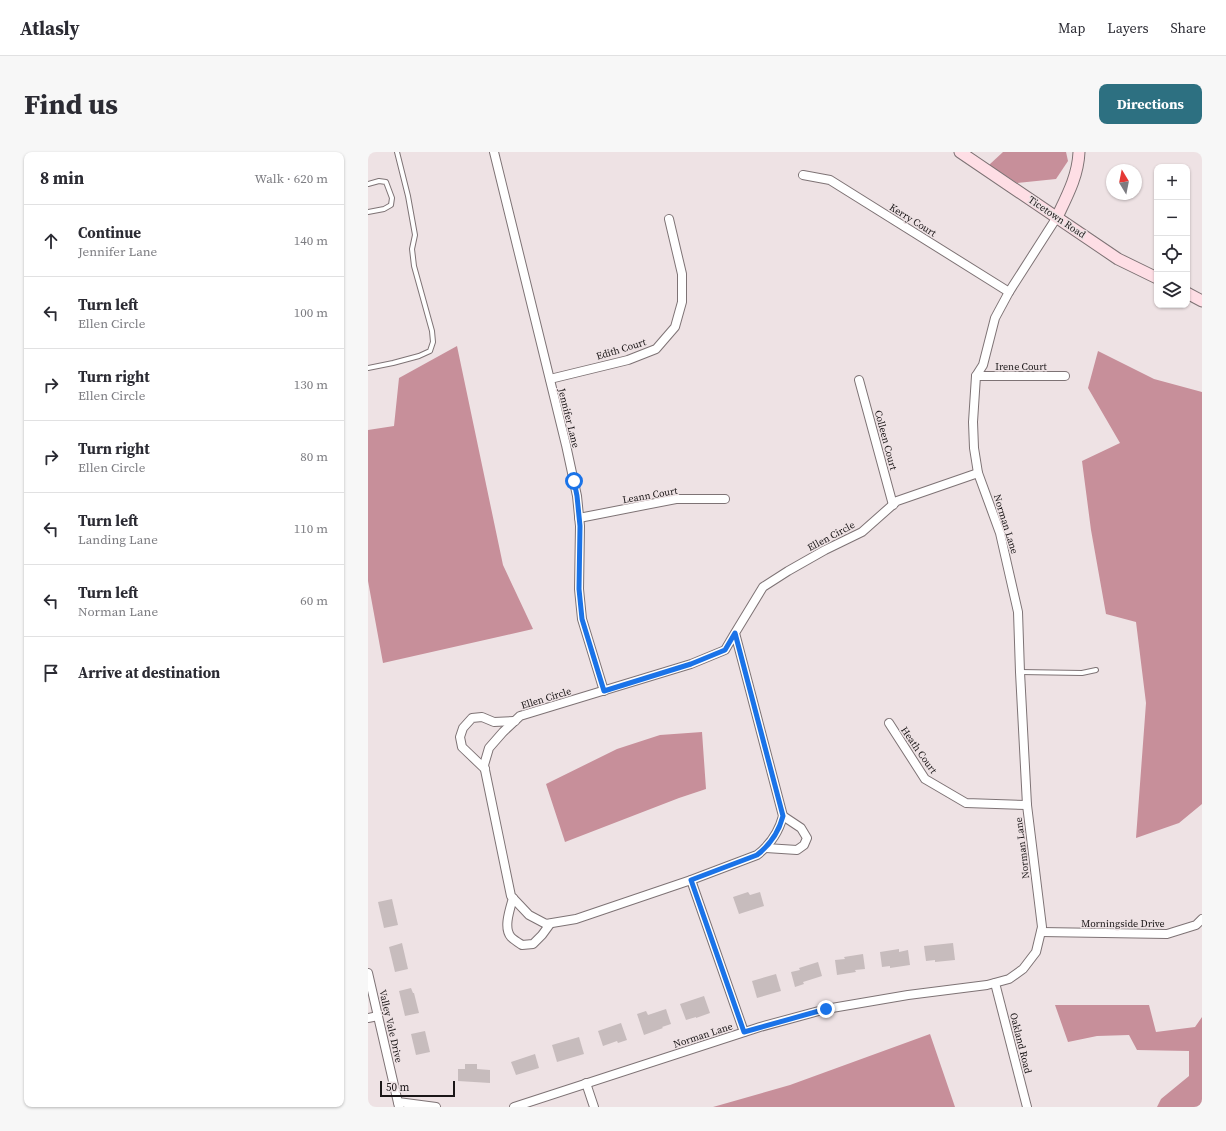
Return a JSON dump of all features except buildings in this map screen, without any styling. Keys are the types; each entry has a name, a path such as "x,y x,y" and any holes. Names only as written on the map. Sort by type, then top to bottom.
{"street":[{"name":"Jennifer Lane","path":"494,152 577,496 579,518 579,589 582,619 604,691"},
{"name":"Ticetown Road","path":"960,152 1118,258 1154,276"},
{"path":"1057,217 1073,181 1079,152"},
{"name":"Kerry Court","path":"802,175 830,180 1009,292"},
{"name":"Norman Lane","path":"514,1107 744,1032 826,1009 908,995 995,983 1009,979 1023,969 1036,952 1042,927 1027,805 1018,612 1000,533 978,473 974,448 973,422 976,376 982,365 995,318 1009,292 1057,217"},
{"name":"Edith Court","path":"550,380 628,360 656,349 675,327 682,302 682,274 669,219"},
{"path":"1190,295 1202,301"},
{"name":"Irene Court","path":"976,376 1065,376"},
{"name":"Colleen Court","path":"859,380 893,505"},
{"name":"Ellen Circle","path":"513,898 508,918 508,929 511,937 522,946 533,944 550,924 546,924 528,915 513,898 511,896 484,765 489,748 520,716 691,664 725,650 762,587 788,571 862,532 897,501 978,473"},
{"name":"Leann Court","path":"579,518 676,499 725,499"},
{"path":"550,924 576,919 691,880 757,855 766,848 780,826 783,816 735,633"},
{"name":"Ellen Circle","path":"485,769 462,747 460,737 463,728 472,718 482,717 494,722 515,721"},
{"name":"Heath Court","path":"889,723 925,779 966,803 1027,805"},
{"path":"766,848 797,850 804,845 807,838 801,828 783,816"},
{"path":"691,880 744,1032"},
{"name":"Morningside Drive","path":"1041,932 1167,934 1196,925 1202,919"},
{"name":"Valley Vale Drive","path":"368,973 398,1104"},
{"name":"Oakland Road","path":"995,983 1027,1107"},
{"path":"368,1018 378,1016"},
{"path":"586,1083 594,1107"},
{"path":"398,1104 436,1107"}],"lane":[{"path":"368,368 419,356 430,351 433,342 429,318 414,266 412,248 415,235 408,196 397,152"},
{"path":"368,184 378,181 386,182 392,198 391,205 384,209 368,212"},
{"path":"1020,672 1082,673 1096,670"}],"shaded area":[{"path":"1003,152 1066,152 1068,161 1056,179 1017,183 989,165"},
{"path":"457,346 503,565 533,629 383,663 368,581 368,430 394,426 399,378"},
{"path":"1098,351 1154,379 1202,392 1202,804 1179,823 1136,838 1146,703 1136,622 1106,614 1091,530 1082,461 1120,443 1088,388"},
{"path":"702,732 706,789 565,842 546,784 617,749 660,735"},
{"path":"1055,1005 1149,1005 1156,1032 1195,1027 1202,1017 1202,1107 1157,1107 1161,1099 1189,1076 1189,1051 1137,1050 1129,1035 1097,1036 1068,1042"},
{"path":"930,1034 955,1107 713,1107 790,1085"}],"route":[{"path":"574,481 580,526 579,589 582,619 604,691 691,664 725,650 735,633 783,816 780,826 766,848 757,855 691,880 744,1032 826,1009"}]}
